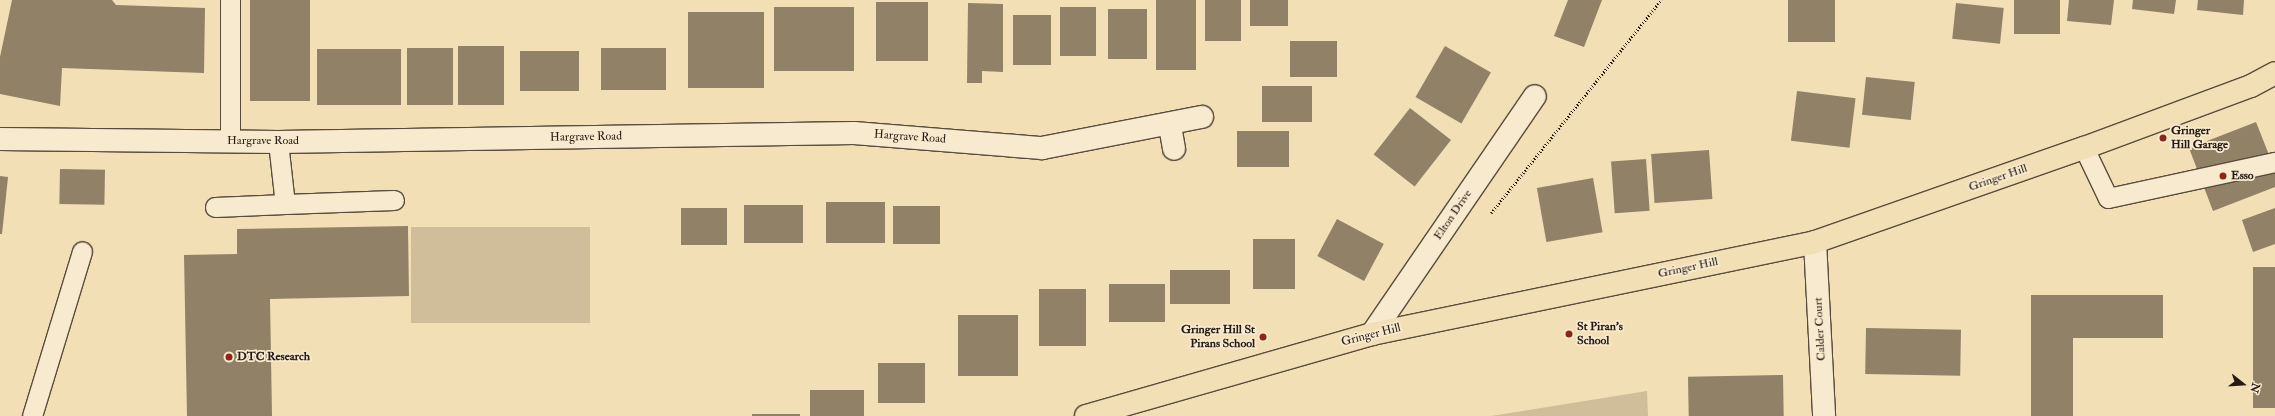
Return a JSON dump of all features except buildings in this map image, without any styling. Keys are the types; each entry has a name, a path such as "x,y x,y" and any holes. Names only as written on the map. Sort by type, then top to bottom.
{"main road":[{"name":"Gringer Hill","path":"1096,414 1372,334 1815,242 2084,148 2251,86 2275,73"}],"street":[{"name":"Elton Drive","path":"1372,334 1535,96"},
{"name":"Hargrave Road","path":"0,139 278,142 854,133 1042,148 1170,126 1202,118"},
{"path":"1170,126 1174,149"},
{"name":"Calder Court","path":"1815,242 1824,416"}],"lane":[{"path":"230,0 230,141"},
{"path":"278,142 285,204"},
{"path":"2084,148 2108,198 2275,162"},
{"path":"215,207 394,200"},
{"path":"32,416 82,251"}],"path":[{"path":"1489,216 1661,0"}],"shaded area":[{"path":"411,227 590,227 590,323 411,323"},
{"path":"1647,391 1648,416 1491,416"}],"place":[{"name":"Gringer Hill Garage","path":"2163,138"},
{"name":"Esso","path":"2223,176"},
{"name":"St Piran's School","path":"1569,334"},
{"name":"Gringer Hill St Pirans School","path":"1263,337"},
{"name":"DTC Research","path":"229,357"}]}
